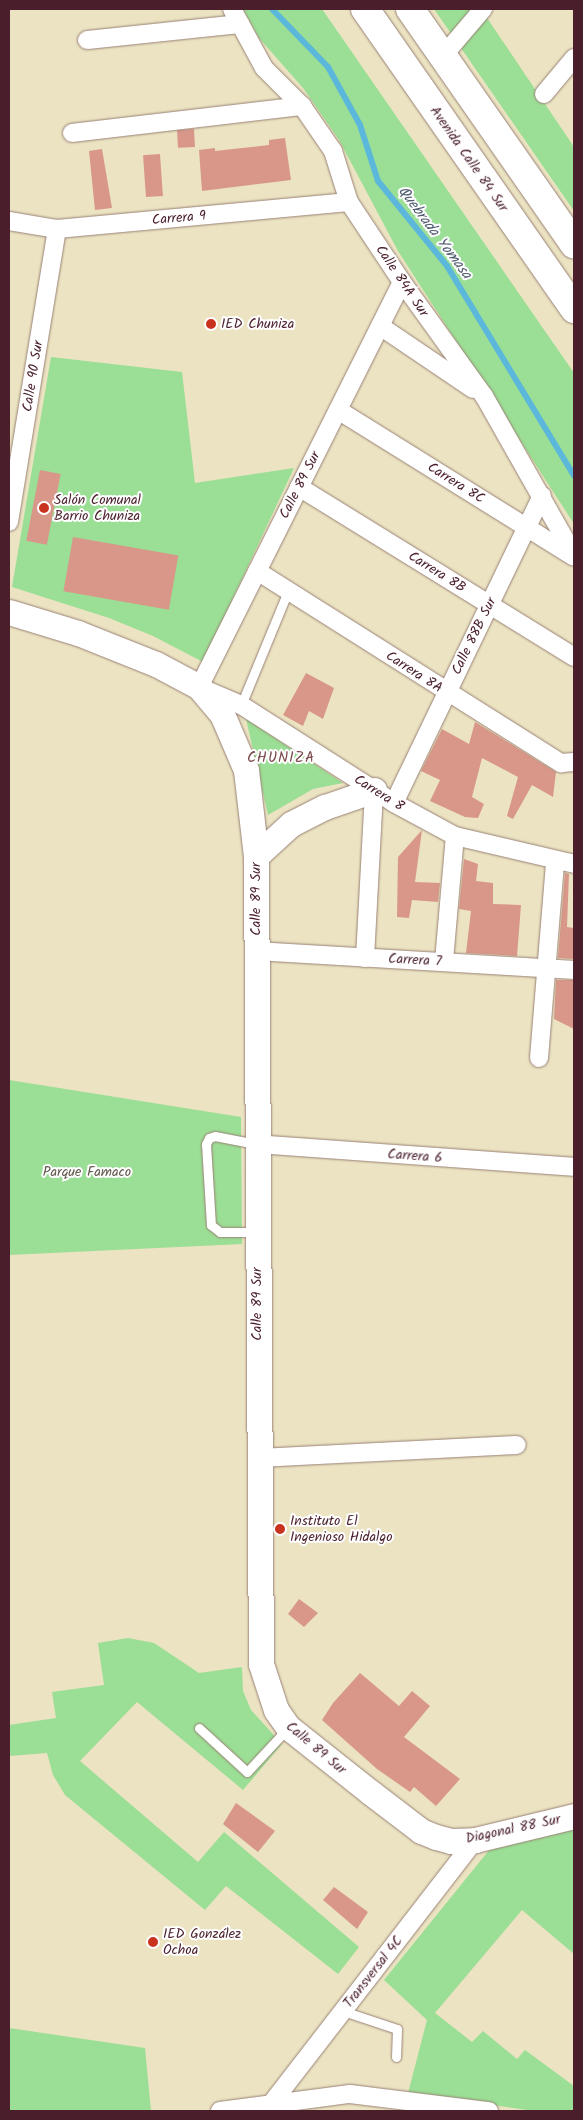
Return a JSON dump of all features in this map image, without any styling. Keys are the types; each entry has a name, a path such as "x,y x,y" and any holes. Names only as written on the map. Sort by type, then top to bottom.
{"highway":[{"name":"Avenida Calle 84 Sur","path":"364,9 574,309"},
{"path":"410,9 574,244"}],"street":[{"path":"443,56 483,9"},
{"path":"87,40 236,16"},
{"name":"Calle 84A Sur","path":"236,16 264,68 302,106 333,152 349,202 402,282 484,396 542,496 574,556"},
{"path":"544,94 574,58"},
{"path":"72,133 302,106"},
{"name":"Carrera 9","path":"9,221 57,229 349,202"},
{"name":"Calle 90 Sur","path":"9,522 57,229"},
{"name":"Calle 89 Sur","path":"199,687 402,282"},
{"path":"380,326 484,396"},
{"name":"Carrera 8C","path":"338,410 574,556"},
{"name":"Carrera 8B","path":"299,487 574,657"},
{"name":"Calle 88B Sur","path":"365,958 384,797 447,694 542,496"},
{"name":"Carrera 8A","path":"257,571 447,694 561,763 574,762"},
{"name":"Calle 89 Sur","path":"9,612 78,633 166,668 199,687 222,714 246,770 256,856 258,1458 261,1664 266,1689 276,1710 288,1727 421,1831 463,1841"},
{"name":"Carrera 8","path":"199,687 241,705 384,797 455,836 555,862 574,864"},
{"path":"256,856 291,824 325,807 384,797"},
{"path":"444,961 455,836"},
{"path":"539,1058 555,862"},
{"name":"Carrera 7","path":"256,951 574,970"},
{"name":"Carrera 6","path":"256,1144 574,1167"},
{"path":"258,1458 517,1445"},
{"name":"Diagonal 88 Sur","path":"463,1841 574,1816"},
{"name":"Transversal 4C","path":"271,2104 343,2011 463,1841"},
{"path":"220,2111 350,2094 460,2109 489,2111"}],"lane":[{"path":"241,705 288,591"},
{"path":"256,1144 216,1136 209,1138 206,1144 211,1225 220,1232 257,1232"},
{"path":"199,1728 247,1772 288,1727"},
{"path":"343,2011 397,2029 396,2057"}],"green space":[{"path":"243,9 322,9 574,373 574,524 398,251 339,140 303,88 259,38"},
{"path":"434,9 481,9 574,147 574,211"},
{"path":"51,357 182,372 195,483 294,468 203,662 153,636 109,618 12,587"},
{"path":"246,719 343,783 313,789 268,815"},
{"name":"Parque Famaco","path":"9,1080 241,1117 242,1244 9,1255"},
{"path":"128,1638 154,1643 199,1673 242,1667 243,1691 251,1710 282,1744 243,1790 137,1702 80,1761 198,1862 224,1832 359,1947 338,1974 226,1886 205,1910 65,1795 53,1775 47,1753 9,1756 9,1725 56,1718 52,1692 104,1685 98,1643"},
{"path":"574,1825 574,1954 522,1910 435,2013 472,2042 483,2031 517,2059 525,2050 574,2086 574,2111 534,2111 408,2093 427,2020 384,1980 490,1849"},
{"path":"9,2028 145,2048 151,2111 9,2111"}],"building":[{"path":"194,129 195,147 178,148 177,130"},
{"path":"285,138 291,180 202,191 199,150 215,148 215,151 269,145 269,140"},
{"path":"102,149 112,208 95,210 89,151"},
{"path":"160,154 163,196 146,197 143,155"},
{"name":"Salón Comunal Barrio Chuniza","path":"40,470 61,474 47,545 26,541"},
{"path":"73,537 178,556 169,610 63,591"},
{"path":"306,673 334,688 323,719 309,711 303,726 283,715"},
{"path":"475,722 556,772 553,797 532,785 513,819 507,816 518,777 482,758 472,797 484,804 478,818 465,817 430,801 440,780 421,771 442,729 469,744"},
{"path":"422,830 415,882 440,883 438,902 412,900 409,918 397,917 398,857"},
{"path":"464,859 478,864 476,881 493,883 493,904 521,905 517,956 466,953 471,911 459,909"},
{"path":"565,873 569,874 567,927 574,928 574,959 558,958"},
{"path":"556,980 574,980 574,1029 554,1019"},
{"path":"299,1599 318,1613 304,1627 288,1614"},
{"path":"360,1673 399,1706 412,1691 430,1706 404,1737 460,1779 436,1806 414,1787 410,1792 377,1769 322,1720 333,1703"},
{"path":"236,1803 275,1831 258,1852 223,1824"},
{"path":"334,1887 368,1912 357,1929 323,1900"}],"waterway":[{"name":"Quebrada Yomasa","path":"272,9 328,67 360,125 378,181 447,266 574,476"}],"place":[{"name":"IED Chuniza","path":"211,324"},
{"name":"Salón Comunal Barrio Chuniza","path":"44,508"},
{"name":"Instituto El Ingenioso Hidalgo","path":"280,1529"},
{"name":"IED González Ochoa","path":"153,1942"}],"district":[{"name":"CHUNIZA","path":"281,759"}]}
